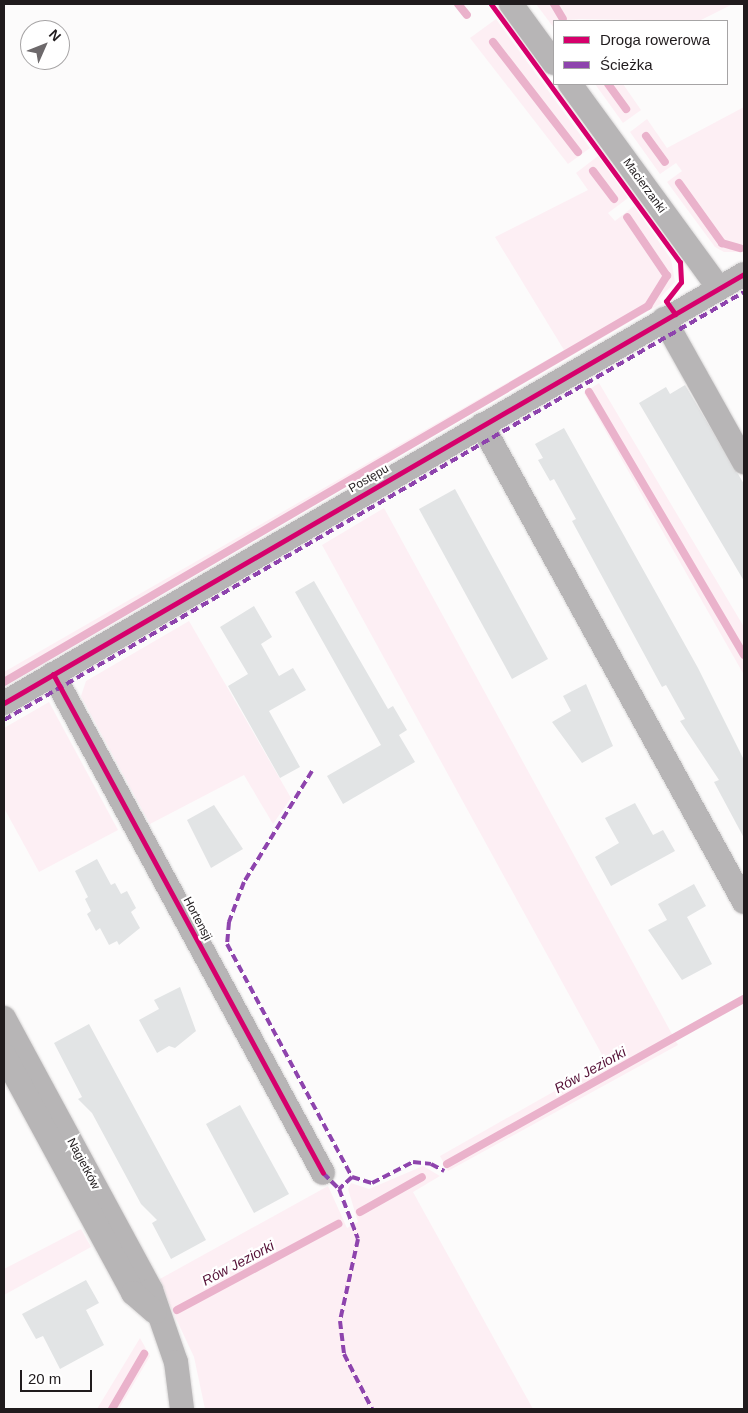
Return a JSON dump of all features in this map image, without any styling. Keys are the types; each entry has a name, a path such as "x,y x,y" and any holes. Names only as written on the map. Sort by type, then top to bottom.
{"street":[{"path":"511,4 553,62"},
{"name":"Macierzanki","path":"571,85 719,288"},
{"name":"Postępu","path":"4,703 744,274"},
{"path":"664,319 744,462"},
{"path":"482,425 744,902"},
{"name":"Hortensji","path":"53,674 323,1173"},
{"name":"Nagietków","path":"4,1018 148,1284 155,1312 176,1362 182,1409"},
{"name":"Nagietków","path":"4,1055 133,1293 155,1312"}],"shaded area":[{"path":"536,4 733,4 701,20 553,20 553,27"},
{"path":"496,19 590,148 568,164 470,38"},
{"path":"596,85 624,85 641,110 623,123"},
{"path":"744,107 744,252 724,252 715,247 667,182 682,171 676,163 660,174 630,132 647,119 667,148"},
{"path":"598,156 628,198 608,213 615,221 634,206 671,259 675,282 659,299 662,303 4,685 4,672 564,350 495,237 588,190 576,173"},
{"path":"599,383 744,627 744,675 584,393"},
{"path":"384,508 678,1045 448,1171 440,1156 606,1062 322,545"},
{"path":"189,621 291,798 273,824 244,775 150,824 81,696 86,681"},
{"path":"49,702 118,830 39,872 4,808 4,728"},
{"path":"423,1166 440,1176 413,1192 533,1409 205,1409 194,1357 158,1280 328,1186 347,1228 358,1222 348,1189 351,1183 369,1189"},
{"path":"81,1229 91,1247 4,1295 4,1269"},
{"path":"140,1338 150,1356 119,1409 97,1409"}],"building":[{"path":"685,385 744,484 744,581 639,403 666,387 670,394"},
{"path":"564,428 698,668 744,760 744,838 714,782 719,780 680,721 685,719 666,685 662,687 572,521 576,519 554,479 550,481 538,460 543,458 535,444"},
{"path":"455,489 548,659 512,679 419,509"},
{"path":"314,581 388,709 393,706 407,730 399,735 415,762 343,804 327,776 381,745 295,592"},
{"path":"254,606 272,637 261,644 279,676 293,668 306,690 269,711 300,767 280,778 228,686 248,674 220,627"},
{"path":"586,684 613,746 582,763 552,722 571,711 563,696"},
{"path":"635,803 653,835 663,830 675,851 611,886 595,857 619,843 605,818"},
{"path":"214,805 243,849 211,868 187,820"},
{"path":"97,859 111,885 115,883 121,894 127,891 136,908 131,912 140,928 119,945 117,941 109,945 100,928 96,931 87,914 91,911 85,899 88,897 75,871"},
{"path":"694,884 706,906 687,917 712,964 682,980 648,930 667,920 658,904"},
{"path":"180,987 196,1031 175,1048 169,1046 157,1053 139,1020 159,1009 154,1000"},
{"path":"89,1024 206,1240 171,1259 152,1223 157,1220 141,1204 92,1113 78,1099 82,1097 54,1043"},
{"path":"240,1105 289,1194 254,1213 206,1124"},
{"path":"86,1280 99,1303 86,1310 104,1345 60,1369 43,1336 36,1339 22,1314"}],"waterway":[{"path":"458,4 467,15"},
{"path":"554,4 563,19"},
{"path":"493,42 578,152"},
{"path":"609,85 626,109"},
{"path":"646,136 665,162"},
{"path":"593,171 614,199"},
{"path":"679,183 722,243 740,248"},
{"path":"4,682 648,306 667,276 627,217"},
{"path":"589,392 744,655"},
{"name":"Rów Jeziorki","path":"447,1164 744,999"},
{"name":"Rów Jeziorki","path":"360,1212 422,1177"},
{"name":"Rów Jeziorki","path":"177,1310 338,1224"},
{"name":"Rów Jeziorki","path":"112,1409 144,1354"}],"marked path":[{"path":"4,720 744,292"},
{"path":"312,771 244,882 229,922 227,944 352,1177 372,1183 413,1162 431,1164 444,1171"},
{"path":"323,1173 339,1189"},
{"path":"352,1177 339,1189 358,1239 340,1321 344,1354 372,1409"}],"cycle path":[{"path":"491,4 680,262 681,282 666,301 675,314"},
{"path":"4,703 744,274"},
{"path":"53,674 323,1173"}]}
